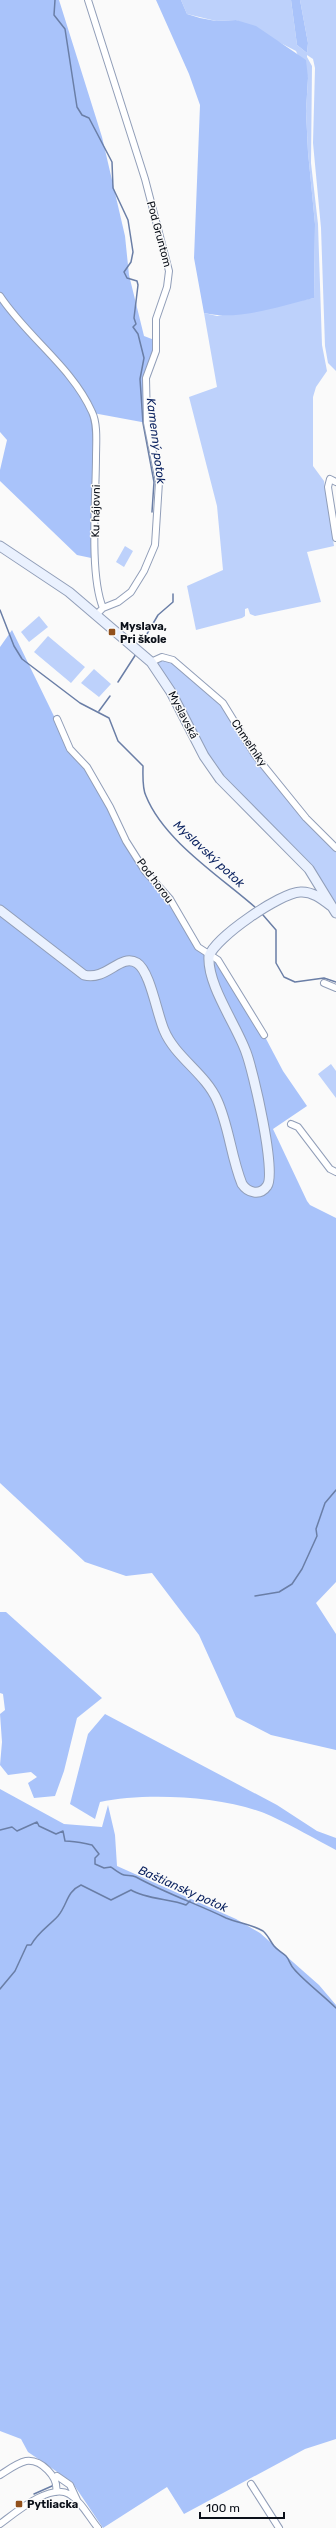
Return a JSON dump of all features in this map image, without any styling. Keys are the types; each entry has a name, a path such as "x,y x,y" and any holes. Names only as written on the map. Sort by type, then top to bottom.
{"street":[{"name":"Pod Gruntom","path":"88,0 145,180 169,271 167,287 156,319 156,351 146,378 147,423 159,482 156,544 144,571 131,592 118,602 100,611"},
{"name":"Ku hájovni","path":"0,296 33,338 68,375 93,413 96,439 96,564 100,611"},
{"path":"336,482 330,479 328,496 336,537"},
{"name":"Myslavská","path":"0,546 100,611 151,662 171,692 204,756 220,779 309,869 333,909"},
{"name":"Chmeľníky","path":"151,662 162,657 173,660 223,703 255,755 306,818 336,848"},
{"name":"Pod horou","path":"57,719 70,749 92,776 126,841 145,871 170,899 198,947 209,956 218,960 230,983 264,1035"},
{"path":"303,892 312,882 309,869"},
{"path":"0,910 84,975 101,975 125,961 134,962 140,966 146,976 169,1040 216,1098 242,1184 251,1192 260,1192 268,1185 271,1171 253,1077 246,1051 213,977 209,956 218,943 275,901 290,894 303,892 317,896 333,909"},
{"path":"324,983 336,988"},
{"path":"291,1124 298,1127 330,1169 336,1172"},
{"path":"0,2475 26,2461 32,2462 70,2484 76,2500 98,2528"},
{"path":"50,2472 56,2482 59,2492"},
{"path":"57,2476 63,2483 59,2492"},
{"path":"251,2484 279,2528"},
{"path":"0,2524 31,2502 59,2492 76,2500"}],"shaded area":[{"path":"0,0 59,0 102,137 125,236 129,275 144,336 157,341 146,375 147,423 93,413 96,439 96,559 77,555 0,481 0,470 7,440 0,432"},
{"path":"156,0 181,0 187,14 200,18 216,21 236,20 256,26 306,60 308,78 306,111 308,152 315,224 314,298 259,312 245,314 217,315 204,313 194,258 200,105 189,74"},
{"path":"181,0 291,0 297,45 307,53 308,43 300,0 336,0 336,371 328,363 325,346 321,228 313,143 315,68 313,59 307,55 312,66 311,163 318,224 322,345 327,371 316,387 313,397 313,466 324,481 334,546 307,552 321,602 255,616 250,614 248,608 245,609 245,616 242,618 196,630 187,586 223,570 217,506 189,397 217,387 204,313 217,316 314,298 315,224 308,152 306,111 308,78 296,51 236,20 216,21 187,14"},
{"path":"291,0 300,0 308,43 307,53 297,45"},
{"path":"125,546 133,551 124,567 116,562"},
{"path":"39,616 48,627 29,642 21,632"},
{"path":"12,630 70,749 82,761 126,841 170,899 190,936 218,960 264,1035 283,1071 307,1106 273,1129 307,1201 310,1205 336,1218 336,1582 316,1603 336,1634 336,1750 271,1735 236,1717 199,1635 152,1573 126,1576 85,1562 0,1483 0,647"},
{"path":"48,636 85,667 71,683 34,652"},
{"path":"167,657 215,695 255,755 336,848 336,913 316,878 229,790 151,662"},
{"path":"94,669 111,684 99,697 81,683"},
{"path":"331,1064 336,1071 336,1098 318,1074"},
{"path":"0,1612 6,1612 102,1698 77,1718 64,1771 55,1796 34,1798 28,1783 37,1777 31,1772 8,1775 0,1765 2,1742 0,1714 5,1710 3,1694 0,1693"},
{"path":"105,1714 277,1805 317,1831 336,1838 336,1850 271,1816 253,1809 210,1800 140,1797 100,1802 95,1819 70,1804 88,1734"},
{"path":"0,1789 64,1824 102,1827 108,1805 115,1835 117,1866 236,1919 260,1933 319,1985 336,2005 336,2439 305,2449 184,2514 167,2487 103,2528 72,2482 28,2452 21,2439 0,2431"}],"waterway":[{"name":"Kamenný potok","path":"55,0 54,15 65,29 77,107 82,115 89,118 112,162 113,188 128,220 133,252 131,262 124,272 127,278 137,281 138,285 134,318 136,324 133,327 138,334 144,358 140,379 143,423 154,482 152,512"},
{"name":"Kamenný potok","path":"144,639 158,615 173,602 173,594"},
{"name":"Myslavský potok","path":"0,610 14,646 22,659 80,703 109,718 118,741 143,766 145,793 154,812 166,828 179,843 256,908"},
{"name":"Kamenný potok","path":"118,682 136,654"},
{"name":"Kamenný potok","path":"99,711 110,696"},
{"name":"Myslavský potok","path":"263,915 276,930 276,963 284,977 295,982 324,978 336,982"},
{"path":"255,1596 279,1592 292,1584 302,1569 317,1536 316,1529 325,1503 336,1490"},
{"name":"Baštiansky potok","path":"0,1830 12,1827 17,1831 37,1822 39,1826 56,1834 63,1831 65,1841 92,1845 99,1854 95,1858 95,1864 104,1868 111,1867 122,1874 134,1876 226,1918 263,1931 275,1947 287,1957 298,1974 336,2008"},
{"path":"0,1989 15,1971 27,1945 31,1945 40,1933 58,1916 72,1891 81,1885 111,1900 131,1890 143,1895 186,1905 190,1901"},
{"path":"34,2494 52,2486"}],"place":[{"name":"Myslava, Pri škole","path":"112,632"},
{"name":"Pytliacka","path":"19,2504"}]}
